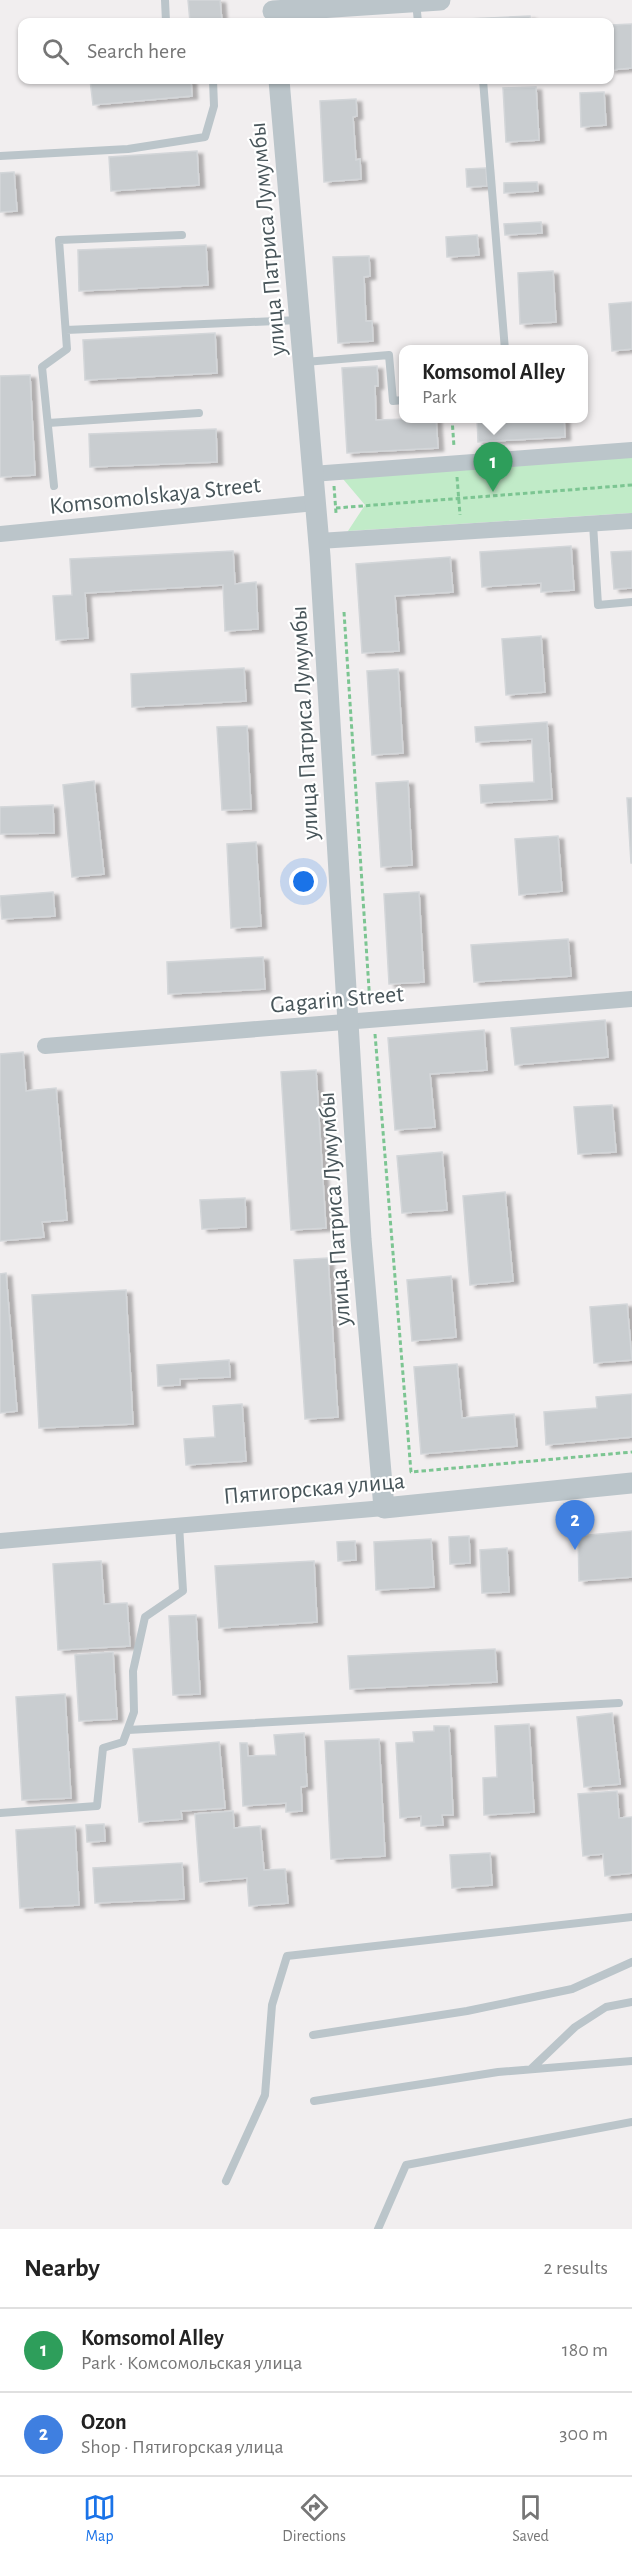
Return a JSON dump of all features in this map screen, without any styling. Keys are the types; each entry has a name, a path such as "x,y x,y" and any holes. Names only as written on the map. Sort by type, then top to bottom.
{"street":[{"path":"273,11 417,12 440,0"},
{"name":"улица Патриса Лумумбы","path":"279,84 319,541 361,1239 384,1508"},
{"path":"312,474 632,450"},
{"name":"Komsomolskaya Street","path":"0,534 315,503"},
{"path":"319,541 632,521"},
{"name":"Gagarin Street","path":"45,1046 632,999"},
{"name":"Пятигорская улица","path":"0,1541 384,1508 632,1483"}],"lane":[{"path":"165,0 166,18"},
{"path":"0,156 128,149 205,137 214,106 213,84"},
{"path":"483,84 506,345"},
{"path":"54,486 42,367 67,349 59,240 182,235"},
{"path":"66,330 300,320"},
{"path":"303,362 389,355 393,401 399,400"},
{"path":"48,423 199,413"},
{"path":"593,524 598,605 632,602"},
{"path":"0,1813 97,1806 103,1748 123,1742 135,1712 133,1671 144,1617 183,1591 179,1526"},
{"path":"128,1730 619,1703"},
{"path":"226,2181 265,2095 272,2005 287,1956 632,1917"},
{"path":"313,2035 467,2011 572,1989 632,1962"},
{"path":"531,2069 575,2026 606,2007 632,2002"},
{"path":"314,2101 498,2072 632,2061"},
{"path":"378,2229 406,2165 632,2122"}],"path":[{"path":"452,423 461,532"},
{"path":"336,508 632,485"},
{"path":"344,612 373,1021 411,1472 632,1452"}],"green space":[{"path":"632,457 632,513 348,531 365,505 343,479"}],"building":[{"path":"188,0 220,0 222,18 190,18"},
{"path":"530,16 530,18 487,18"},
{"path":"632,24 632,68 614,70 614,25"},
{"path":"90,84 191,84 192,96 93,105"},
{"path":"536,87 539,140 506,142 503,88"},
{"path":"604,92 606,125 581,127 580,93"},
{"path":"356,99 357,116 353,117 356,160 360,159 361,179 324,182 320,101"},
{"path":"197,151 199,185 111,191 109,157"},
{"path":"486,168 487,186 467,187 466,169"},
{"path":"14,172 17,211 0,212 0,173"},
{"path":"537,182 538,191 504,193 504,183"},
{"path":"541,222 542,233 505,235 504,224"},
{"path":"477,235 479,255 447,257 446,237"},
{"path":"206,245 208,285 79,291 78,250"},
{"path":"369,256 370,276 364,277 366,321 372,321 373,341 338,343 333,257"},
{"path":"553,271 556,322 520,324 518,273"},
{"path":"632,302 632,349 612,351 609,304"},
{"path":"215,333 217,373 85,380 83,340"},
{"path":"377,366 376,420 399,419 399,423 436,423 438,448 347,453 342,368"},
{"path":"30,375 35,475 0,477 0,376"},
{"path":"477,423 564,423 565,437 478,442"},
{"path":"216,429 217,462 90,467 89,434"},
{"path":"571,546 574,590 541,592 541,583 482,587 480,552"},
{"path":"233,551 235,584 256,582 258,629 225,631 223,585 85,593 88,638 56,640 53,596 72,595 70,559"},
{"path":"632,551 632,588 614,589 611,552"},
{"path":"450,557 453,592 395,596 399,651 362,653 356,564"},
{"path":"541,636 545,692 506,695 502,639"},
{"path":"244,668 246,701 132,707 131,674"},
{"path":"398,669 403,753 372,755 367,671"},
{"path":"547,722 552,799 481,803 480,785 534,782 532,739 476,742 475,727"},
{"path":"247,726 251,809 222,810 217,727"},
{"path":"94,781 104,874 72,877 63,785"},
{"path":"408,781 412,865 381,867 376,783"},
{"path":"627,798 632,798 632,863 631,863"},
{"path":"53,805 54,833 0,834 0,807"},
{"path":"558,836 562,891 519,895 515,839"},
{"path":"256,842 261,926 231,928 227,844"},
{"path":"53,892 55,916 2,919 0,896"},
{"path":"419,892 424,982 389,984 384,894"},
{"path":"568,939 571,976 474,982 471,945"},
{"path":"263,957 265,989 168,994 167,962"},
{"path":"605,1020 608,1057 515,1065 511,1028"},
{"path":"484,1030 487,1070 430,1074 435,1127 395,1130 388,1038"},
{"path":"23,1052 26,1091 56,1088 67,1220 42,1222 44,1237 0,1241 0,1054"},
{"path":"316,1070 326,1228 291,1230 281,1072"},
{"path":"612,1105 616,1152 578,1154 574,1107"},
{"path":"442,1152 447,1210 402,1213 397,1156"},
{"path":"505,1192 513,1281 470,1285 463,1196"},
{"path":"245,1198 246,1227 202,1229 200,1200"},
{"path":"328,1258 338,1417 305,1419 294,1260"},
{"path":"6,1273 17,1411 0,1413 0,1274"},
{"path":"451,1276 456,1337 412,1341 407,1280"},
{"path":"126,1290 133,1424 39,1428 32,1295"},
{"path":"627,1304 632,1360 594,1363 590,1307"},
{"path":"229,1360 230,1377 180,1379 180,1385 158,1386 157,1365"},
{"path":"457,1364 462,1418 514,1414 517,1446 421,1454 414,1367"},
{"path":"632,1394 632,1437 546,1445 544,1412 597,1408 596,1397"},
{"path":"242,1404 246,1461 186,1465 184,1439 215,1437 213,1406"},
{"path":"632,1531 632,1577 579,1581 578,1536"},
{"path":"469,1536 470,1563 450,1564 449,1537"},
{"path":"431,1539 434,1587 376,1590 374,1542"},
{"path":"355,1541 356,1560 338,1561 337,1542"},
{"path":"507,1548 509,1592 482,1593 480,1550"},
{"path":"101,1561 104,1604 127,1603 130,1646 58,1650 53,1564"},
{"path":"314,1561 317,1622 219,1628 215,1566"},
{"path":"196,1615 200,1694 173,1695 169,1616"},
{"path":"495,1649 497,1682 350,1689 348,1656"},
{"path":"113,1652 117,1719 79,1721 75,1655"},
{"path":"65,1694 71,1798 22,1800 16,1697"},
{"path":"612,1713 620,1784 584,1787 577,1717"},
{"path":"529,1724 534,1812 484,1815 483,1778 497,1777 495,1726"},
{"path":"434,1726 449,1726 453,1815 442,1815 443,1825 421,1826 421,1816 400,1818 396,1743 414,1742 413,1732 434,1731"},
{"path":"304,1733 307,1786 301,1787 302,1811 286,1812 286,1803 243,1806 240,1743 247,1743 248,1756 276,1755 274,1735"},
{"path":"379,1739 385,1856 331,1859 325,1741"},
{"path":"219,1742 225,1808 181,1811 182,1819 139,1822 133,1749"},
{"path":"617,1791 619,1818 632,1817 632,1873 605,1876 603,1854 583,1856 578,1794"},
{"path":"233,1811 234,1828 260,1826 264,1870 285,1869 288,1903 249,1906 247,1878 200,1882 195,1814"},
{"path":"104,1824 105,1841 87,1842 86,1825"},
{"path":"75,1826 79,1905 20,1908 16,1830"},
{"path":"490,1853 492,1885 452,1888 450,1855"},
{"path":"182,1863 184,1899 95,1903 93,1868"}],"place":[{"name":"Komsomol Alley","path":"493,492"},
{"name":"Ozon","path":"575,1550"}]}
